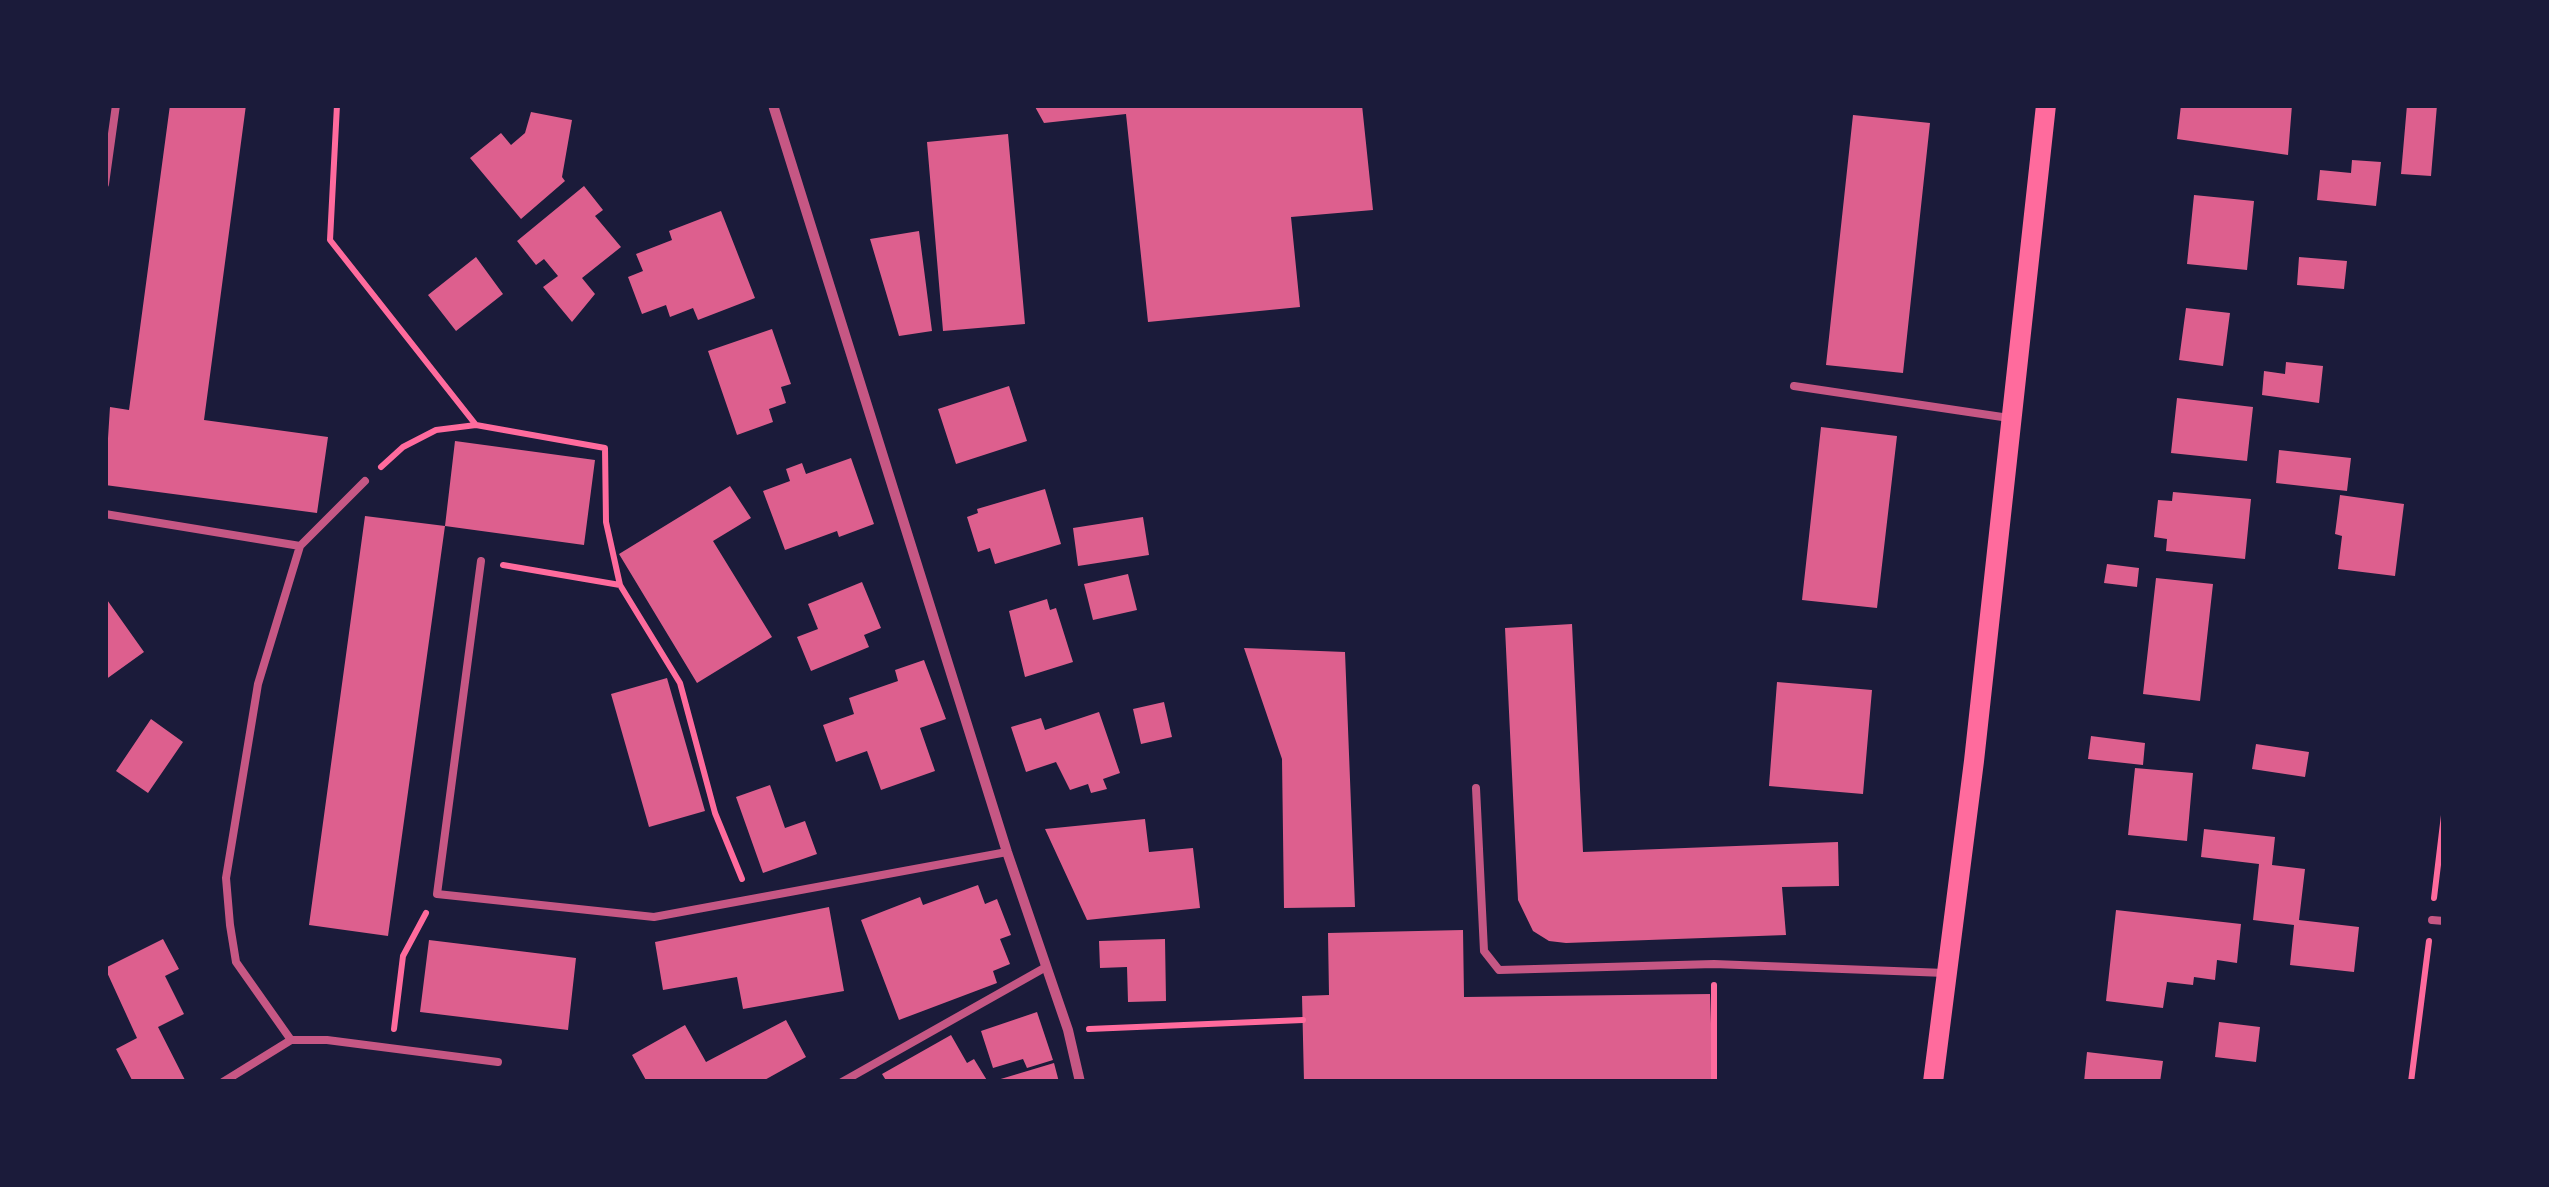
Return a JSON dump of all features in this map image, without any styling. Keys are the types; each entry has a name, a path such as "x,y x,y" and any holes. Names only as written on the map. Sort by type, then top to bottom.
{"main road":[{"path":"1933,1082 2013,419 2046,105"}],"street":[{"path":"773,105 1007,852 1068,1030 1080,1082"}],"lane":[{"path":"105,184 116,105"},
{"path":"1794,386 2013,419"},
{"path":"291,1040 236,962 226,878 258,684 300,546 365,481"},
{"path":"105,514 300,546"},
{"path":"482,562 437,894 654,917 1007,852"},
{"path":"1476,788 1484,952 1492,965 1508,971 1714,964 1945,973"},
{"path":"2432,920 2444,921"},
{"path":"842,1082 1046,966"},
{"path":"223,1082 291,1040 498,1062"}],"path":[{"path":"337,105 330,240 476,425"},
{"path":"365,481 403,446 436,430 476,425 605,448 606,522 620,585 680,683 715,813 751,899"},
{"path":"482,562 620,585"},
{"path":"2411,1082 2444,815"},
{"path":"392,1048 402,956 437,894"},
{"path":"1714,964 1714,1082"},
{"path":"1068,1030 1303,1020"}],"building":[{"path":"170,105 246,105 204,420 328,437 317,513 105,485 110,407 129,410"},
{"path":"1034,105 1362,105 1373,210 1291,217 1300,307 1148,322 1126,114 1044,123"},
{"path":"2181,105 2292,105 2288,155 2177,139"},
{"path":"2407,105 2437,105 2431,176 2401,174"},
{"path":"531,112 572,120 562,177 565,181 521,219 470,158 501,133 511,145 525,133"},
{"path":"1853,115 1930,123 1903,373 1826,365"},
{"path":"1008,134 1025,324 943,331 927,142"},
{"path":"2352,160 2381,162 2376,206 2317,200 2320,170 2351,173"},
{"path":"584,186 603,210 595,216 621,247 582,278 595,294 572,322 543,287 558,276 544,259 536,265 517,241"},
{"path":"2194,195 2254,201 2247,270 2187,264"},
{"path":"721,211 755,298 698,320 693,308 670,317 666,305 642,314 628,277 643,271 636,254 672,240 669,231"},
{"path":"919,231 932,331 899,336 870,239"},
{"path":"476,257 503,294 456,331 428,295"},
{"path":"2299,257 2347,261 2344,289 2297,285"},
{"path":"2186,308 2230,313 2223,366 2179,360"},
{"path":"772,329 791,384 781,387 786,403 769,409 773,422 737,435 708,351"},
{"path":"2286,362 2323,366 2319,403 2262,395 2264,371 2285,374"},
{"path":"1009,386 1027,441 956,464 938,409"},
{"path":"2177,398 2253,407 2247,461 2171,453"},
{"path":"1821,427 1897,436 1877,608 1802,600"},
{"path":"455,441 595,460 584,545 445,526"},
{"path":"2279,450 2351,458 2347,491 2276,483"},
{"path":"851,458 874,524 839,537 837,531 785,550 763,491 790,481 786,469 802,463 806,474"},
{"path":"730,486 751,518 713,541 772,637 697,683 619,554"},
{"path":"1045,489 1061,544 995,564 990,548 978,552 967,517 978,513 977,509"},
{"path":"2173,492 2251,499 2245,559 2166,551 2167,539 2154,537 2158,500 2172,501"},
{"path":"2340,495 2404,504 2395,576 2338,569 2342,536 2335,534"},
{"path":"365,516 445,526 388,936 309,925"},
{"path":"1143,517 1149,555 1078,566 1073,528"},
{"path":"2107,564 2139,568 2137,587 2104,583"},
{"path":"1128,574 1137,610 1093,620 1084,584"},
{"path":"2156,578 2213,584 2200,701 2143,694"},
{"path":"862,582 881,628 864,635 869,647 811,671 797,637 818,629 808,604"},
{"path":"105,597 144,652 105,680"},
{"path":"1047,599 1050,610 1056,608 1073,662 1025,677 1009,611"},
{"path":"1572,624 1583,852 1838,842 1839,886 1782,887 1786,935 1566,943 1549,941 1533,931 1518,900 1505,628"},
{"path":"1244,648 1345,652 1355,907 1284,908 1282,759"},
{"path":"924,660 946,719 920,728 935,771 881,790 867,751 836,762 823,725 854,714 849,698 898,681 895,670"},
{"path":"667,678 705,811 649,827 611,694"},
{"path":"1777,682 1872,690 1863,794 1769,786"},
{"path":"1164,702 1172,737 1141,744 1133,709"},
{"path":"1099,712 1120,773 1103,779 1107,789 1091,793 1088,784 1070,790 1056,762 1026,772 1011,727 1041,718 1045,730"},
{"path":"151,719 183,742 148,793 116,771"},
{"path":"2091,736 2145,743 2143,765 2088,759"},
{"path":"2256,744 2309,752 2305,777 2252,769"},
{"path":"2135,768 2193,773 2187,841 2128,835"},
{"path":"770,785 785,828 805,821 817,854 763,873 736,797"},
{"path":"1145,819 1149,852 1193,848 1200,908 1087,920 1045,829"},
{"path":"2204,829 2275,837 2272,865 2305,869 2299,920 2359,927 2354,972 2290,965 2294,925 2253,920 2259,864 2201,857"},
{"path":"978,885 985,904 997,899 1011,935 1000,939 1010,964 993,971 997,983 899,1020 861,920 920,897 923,905"},
{"path":"829,907 844,991 743,1009 737,977 663,990 655,942"},
{"path":"2116,910 2241,924 2237,963 2217,960 2215,980 2194,977 2193,985 2167,982 2163,1008 2106,1001"},
{"path":"1463,930 1464,997 1710,994 1713,1082 1304,1082 1302,996 1329,995 1328,933"},
{"path":"163,939 179,969 165,976 184,1014 158,1027 186,1082 133,1082 116,1049 137,1038 105,968"},
{"path":"1165,939 1166,1001 1128,1002 1127,967 1100,968 1099,941"},
{"path":"429,940 576,958 568,1030 420,1012"},
{"path":"1037,1012 1053,1060 1027,1068 1023,1059 993,1068 981,1031"},
{"path":"786,1020 806,1057 761,1082 647,1082 632,1055 685,1025 706,1062"},
{"path":"2219,1022 2260,1027 2256,1062 2215,1057"},
{"path":"951,1035 967,1063 974,1059 988,1082 887,1082 882,1074"},
{"path":"2087,1052 2163,1061 2160,1082 2084,1082"},
{"path":"1054,1063 1059,1082 994,1082 994,1081"}]}
